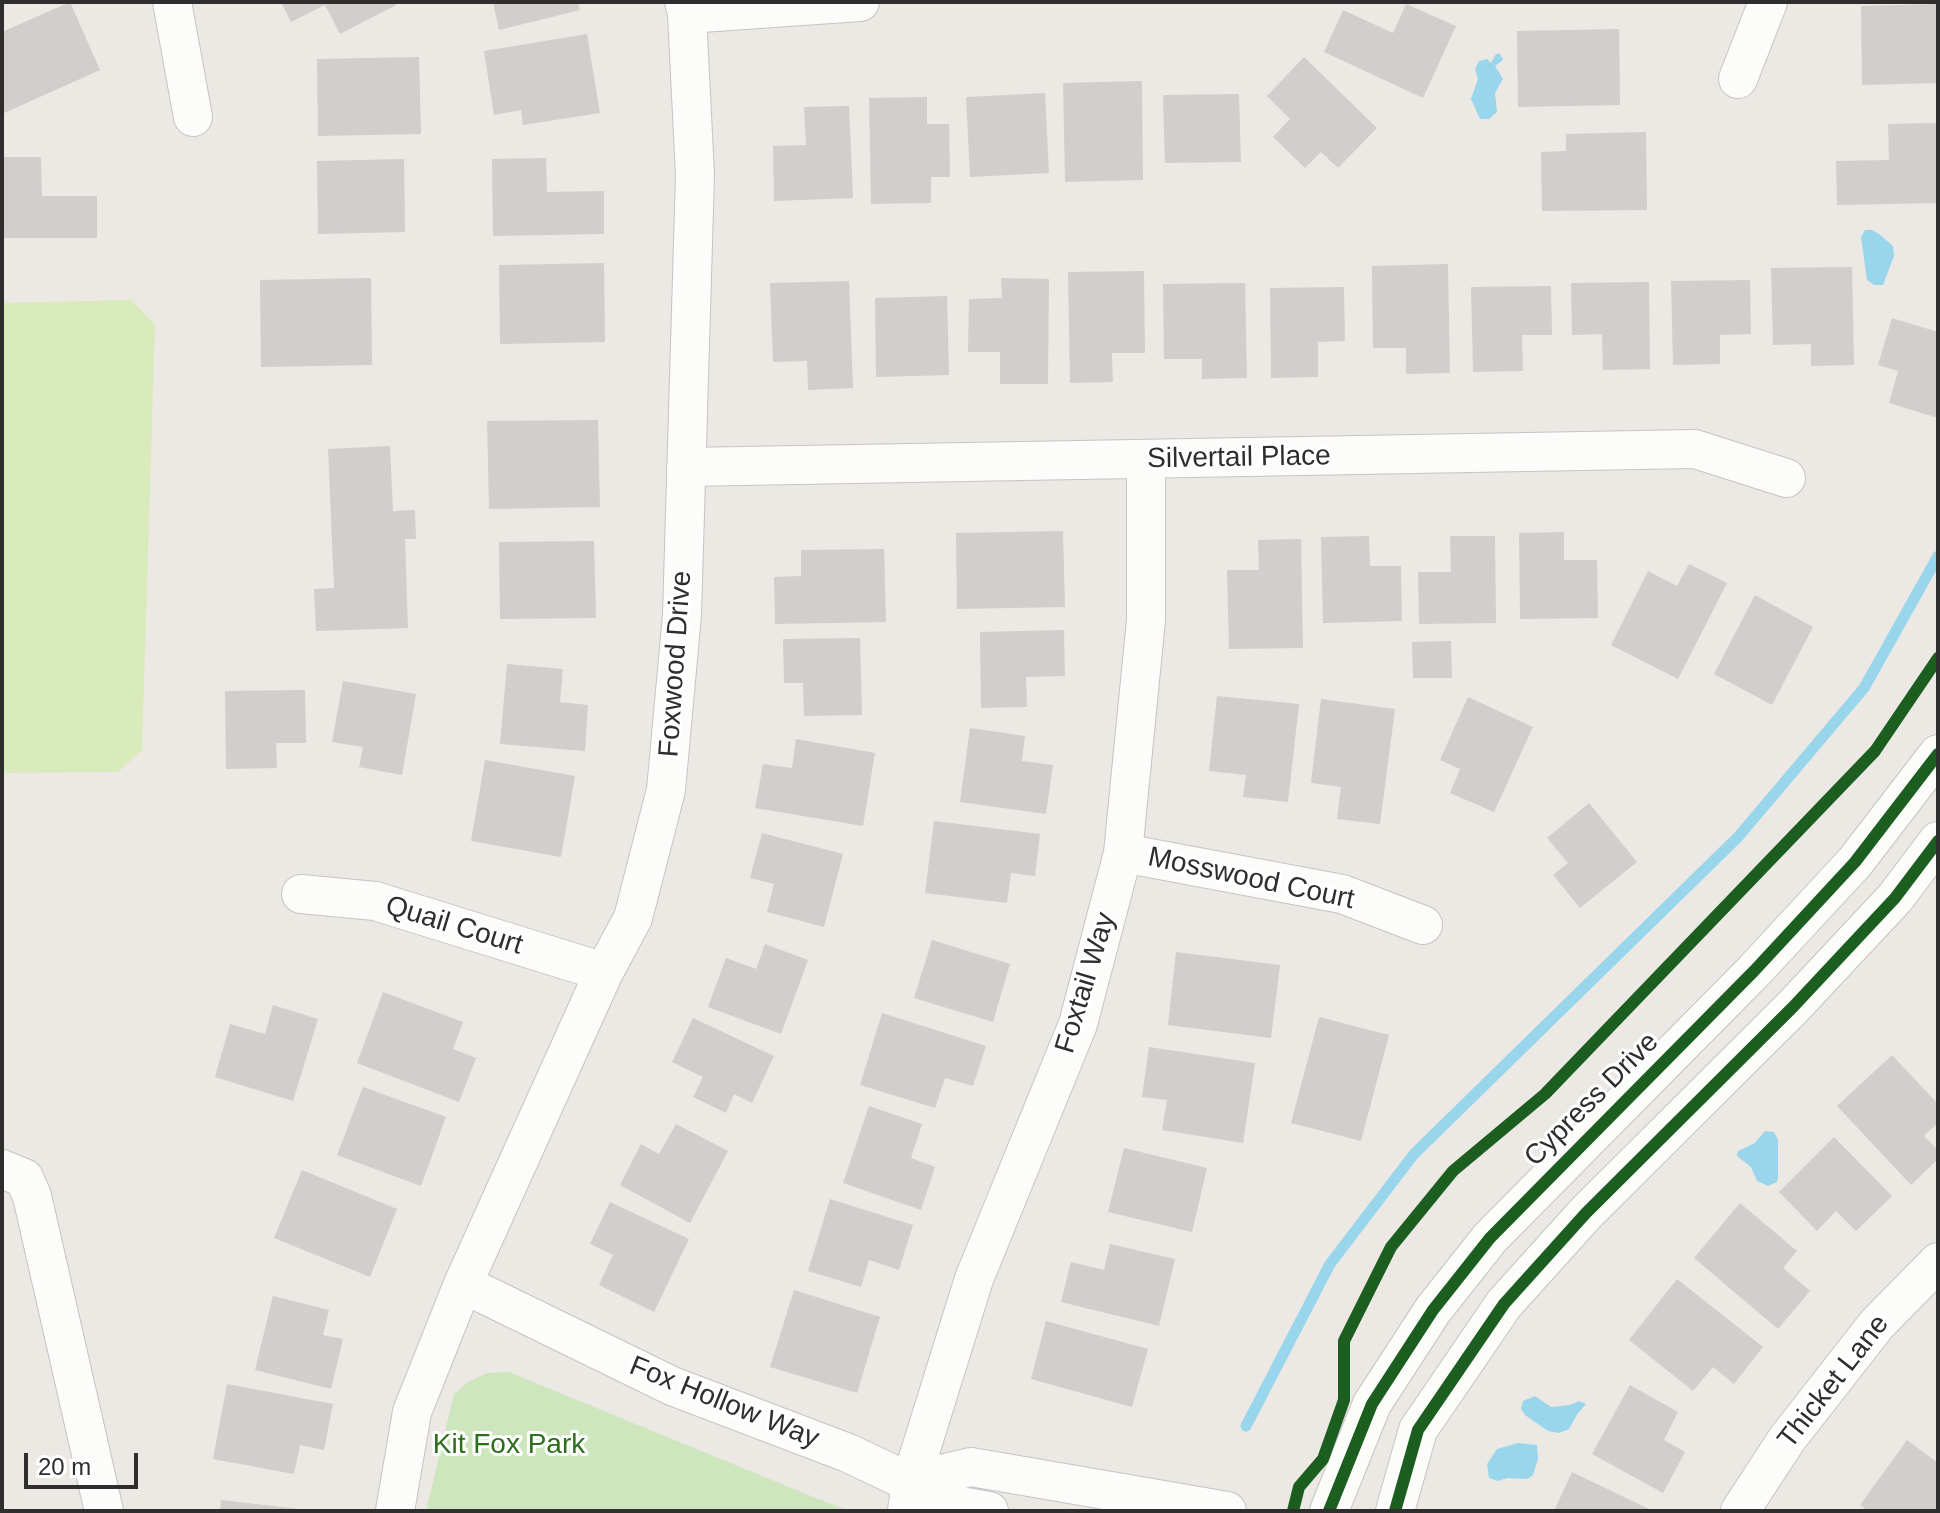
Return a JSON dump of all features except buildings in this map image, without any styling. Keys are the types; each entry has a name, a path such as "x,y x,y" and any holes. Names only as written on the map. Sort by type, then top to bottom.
{"street":[{"path":"172,2 193,117"},
{"path":"686,8 860,2"},
{"path":"1738,79 1768,2"},
{"name":"Foxwood Drive","path":"395,1511 412,1412 463,1284 604,972 633,918 666,790 682,615 695,175 686,8"},
{"name":"Silvertail Place","path":"686,467 1695,449 1786,478"},
{"name":"Foxtail Way","path":"909,1496 974,1279 1078,1024 1123,853 1146,620 1146,460"},
{"name":"Cypress Drive","path":"1329,1511 1372,1404 1433,1310 1490,1238 1855,862 1938,754"},
{"path":"1395,1511 1418,1430 1504,1304 1586,1213 1793,1007 1895,898 1938,841"},
{"name":"Mosswood Court","path":"1123,853 1342,894 1423,925"},
{"name":"Quail Court","path":"301,894 375,901 604,972"},
{"path":"2,1169 24,1178 32,1196 104,1511"},
{"name":"Thicket Lane","path":"1740,1511 1787,1439 1877,1324 1938,1262"},
{"name":"Fox Hollow Way","path":"463,1284 672,1386 848,1453 909,1496 989,1511"},
{"path":"909,1496 971,1467 1227,1511"}],"green space":[{"path":"131,300 155,325 142,750 118,772 2,773 2,303"},
{"name":"Kit Fox Park","path":"509,1372 849,1511 426,1511 454,1394 468,1382 487,1373"}],"water":[{"path":"1496,54 1500,54 1503,60 1495,66 1503,79 1495,93 1497,112 1489,119 1480,119 1471,99 1478,79 1475,69 1479,61 1487,59 1491,63"},
{"path":"1865,230 1879,234 1893,246 1894,256 1883,285 1874,285 1867,280 1861,237"},
{"path":"1765,1131 1774,1132 1778,1140 1777,1182 1768,1186 1757,1181 1751,1167 1737,1156 1738,1151 1755,1143"},
{"path":"1535,1396 1551,1407 1579,1401 1586,1404 1569,1429 1559,1433 1548,1431 1521,1409 1523,1401"},
{"path":"1518,1443 1537,1445 1538,1459 1533,1475 1527,1479 1498,1481 1489,1478 1487,1464 1497,1449"}],"waterway":[{"path":"1246,1426 1330,1264 1414,1154 1738,837 1864,688 1938,556"}],"cycle path":[{"path":"1293,1511 1299,1487 1323,1459 1344,1400 1344,1341 1391,1247 1453,1171 1545,1094 1875,751 1938,658"},
{"path":"1329,1511 1372,1404 1433,1310 1490,1238 1754,971 1855,862 1938,754"},
{"path":"1395,1511 1418,1430 1504,1304 1586,1213 1793,1007 1895,898 1938,841"}]}
